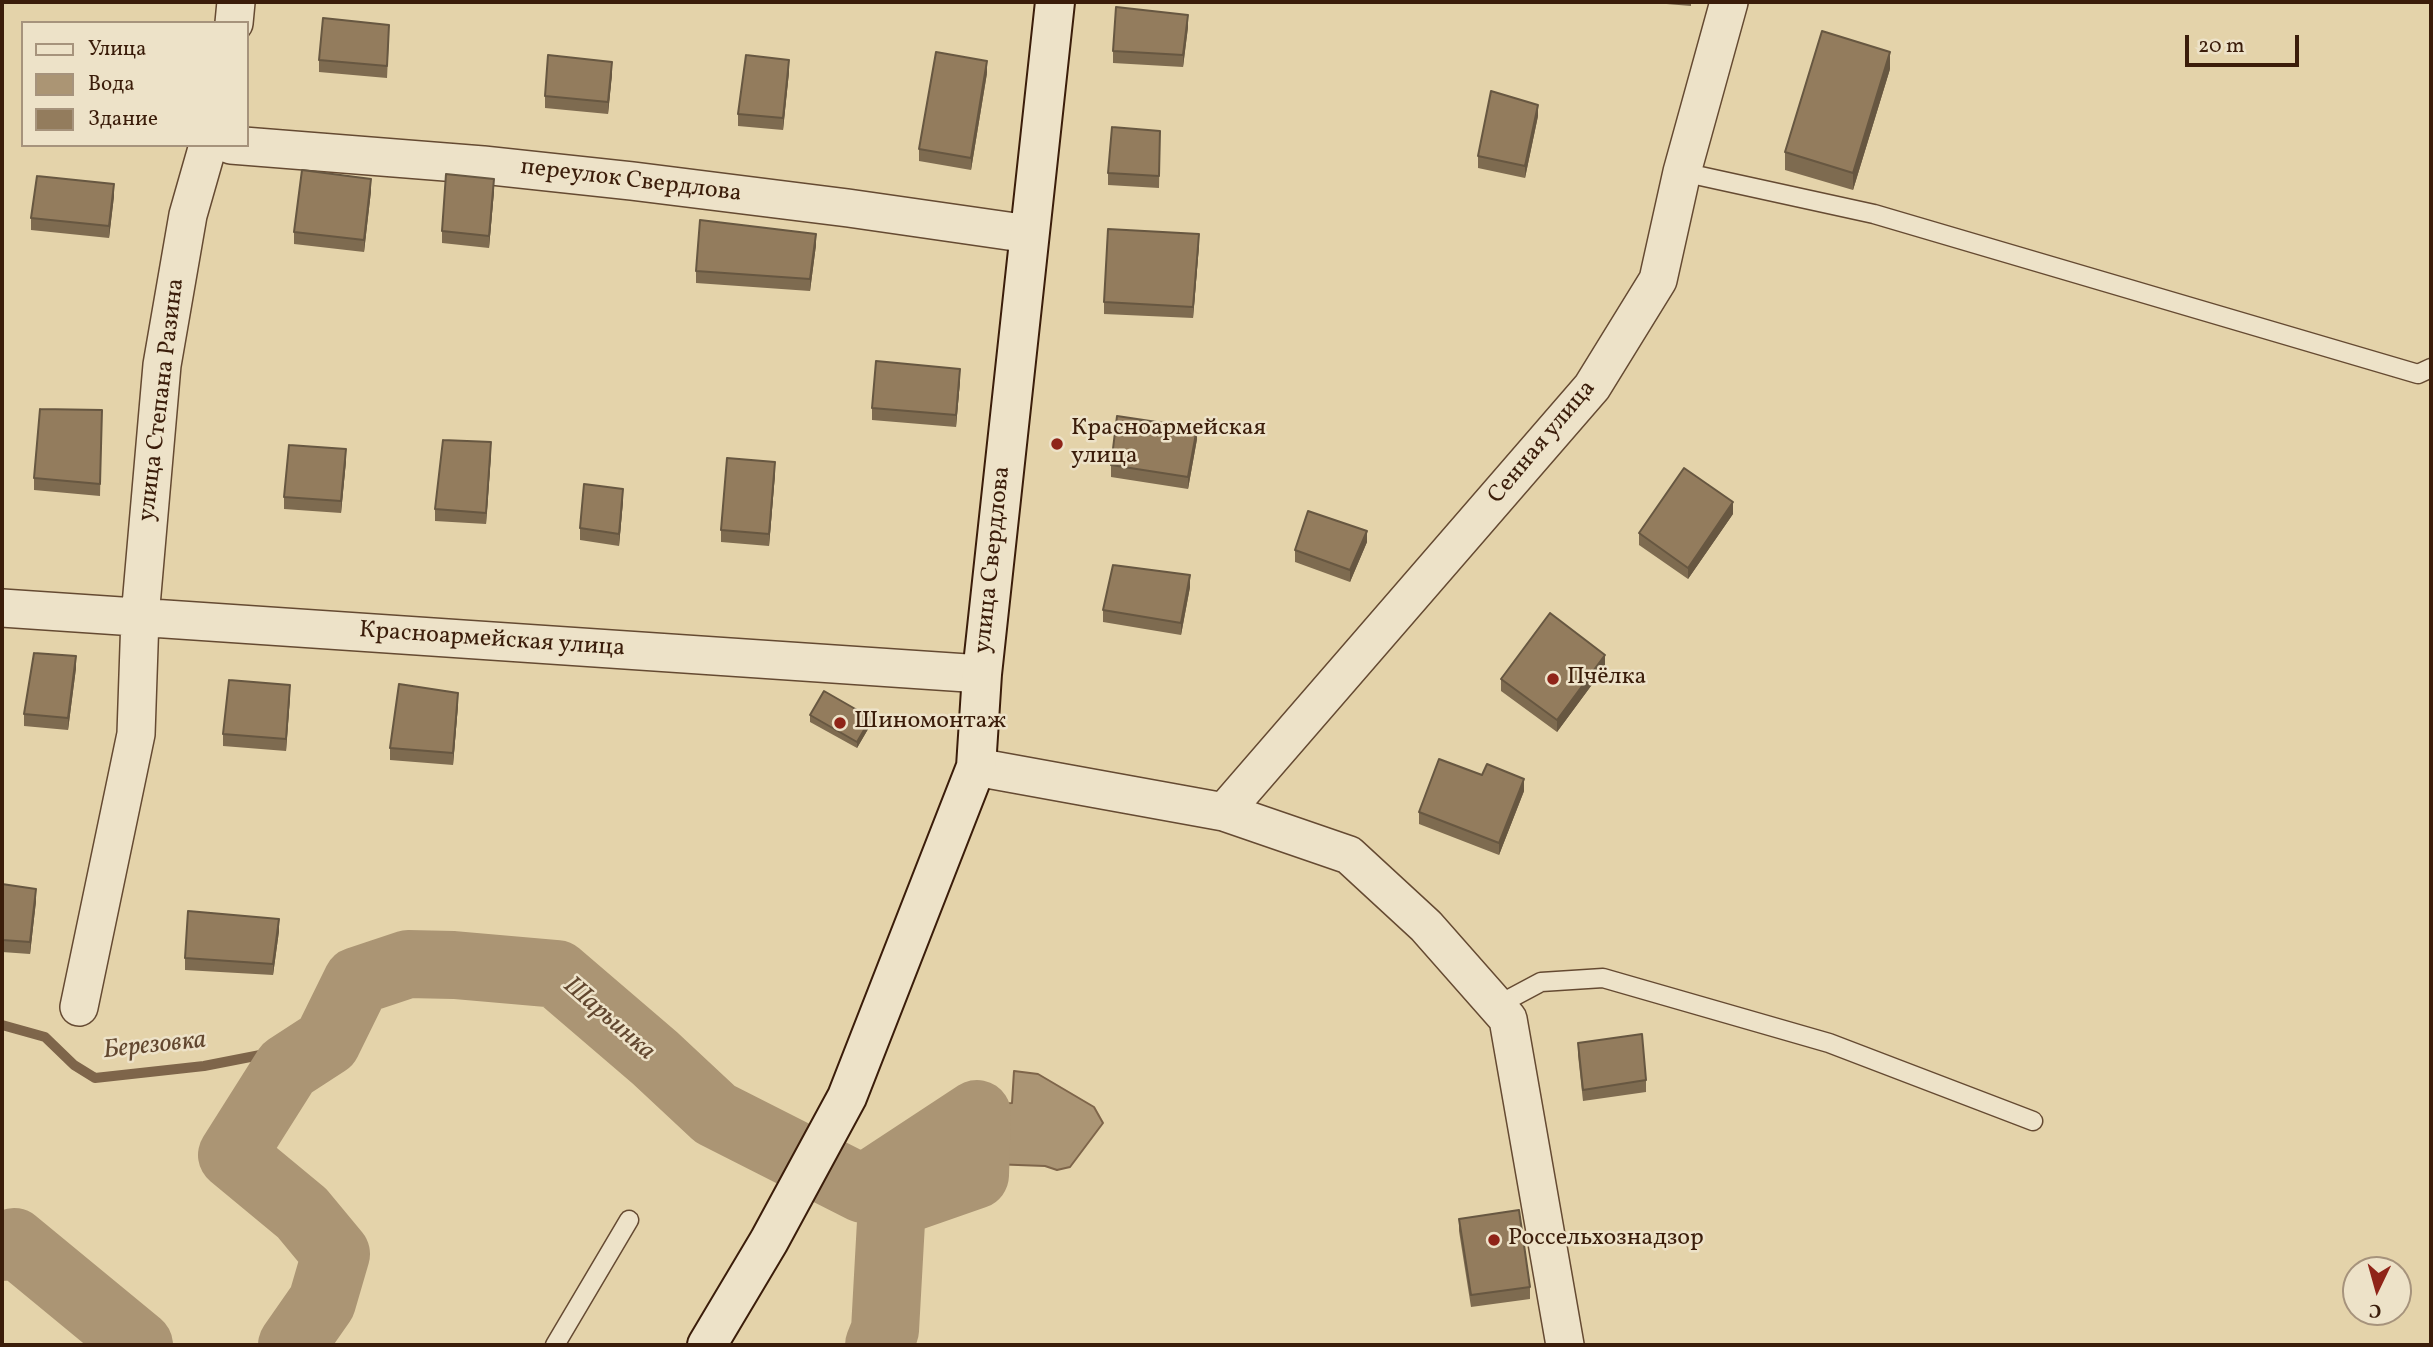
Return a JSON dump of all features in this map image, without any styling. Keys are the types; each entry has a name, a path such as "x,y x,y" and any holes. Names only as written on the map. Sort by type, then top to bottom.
{"main road":[{"name":"улица Свердлова","path":"707,1345 769,1241 847,1097 976,767 982,674 1055,2"}],"street":[{"path":"234,21 236,2"},
{"name":"Сенная улица","path":"1224,812 1592,387 1658,280 1682,172 1729,2"},
{"name":"переулок Свердлова","path":"248,146 483,165 632,181 1029,234"},
{"name":"улица Степана Разина","path":"79,1007 136,734 140,617 162,365 188,215 207,147"},
{"name":"Красноармейская улица","path":"2,608 982,674"},
{"path":"976,767 1224,812 1349,855 1426,926 1508,1019 1565,1345"}],"lane":[{"path":"1682,172 1874,214 2418,374 2431,368"},
{"path":"1496,1006 1541,982 1603,978 1829,1043 2033,1121"},
{"path":"555,1345 629,1220"}],"water":[{"path":"1014,1071 1038,1074 1094,1107 1103,1123 1070,1167 1057,1170 1045,1166 991,1164 965,1158 963,1133 983,1105 1012,1103"}],"building":[{"path":"1116,7 1188,15 1183,55 1113,51"},
{"path":"323,18 389,25 387,66 319,60"},
{"path":"1822,31 1890,52 1853,173 1785,152"},
{"path":"936,52 987,61 971,158 919,149"},
{"path":"548,55 612,62 608,102 545,96"},
{"path":"746,55 789,60 783,118 738,114"},
{"path":"1491,91 1538,105 1525,166 1478,156"},
{"path":"1112,127 1160,131 1159,176 1108,173"},
{"path":"302,170 371,179 364,240 294,232"},
{"path":"446,174 494,179 489,236 442,231"},
{"path":"37,176 114,184 109,226 31,218"},
{"path":"700,220 816,234 810,279 696,271"},
{"path":"1108,229 1199,234 1193,307 1104,302"},
{"path":"876,361 960,369 956,415 872,408"},
{"path":"40,409 102,410 100,484 34,478"},
{"path":"1117,416 1197,428 1188,477 1111,465"},
{"path":"443,440 491,442 486,513 435,509"},
{"path":"289,445 346,449 341,501 284,497"},
{"path":"727,458 775,462 769,534 721,530"},
{"path":"1684,468 1733,502 1688,568 1639,533"},
{"path":"584,484 623,489 619,534 580,528"},
{"path":"1308,511 1367,531 1350,570 1295,550"},
{"path":"1113,565 1190,575 1181,623 1103,610"},
{"name":"Пчёлка","path":"1550,613 1605,655 1557,720 1501,679"},
{"path":"34,653 76,656 68,718 24,714"},
{"path":"229,680 290,685 286,739 223,734"},
{"path":"399,684 458,693 453,753 390,748"},
{"name":"Шиномонтаж","path":"824,691 871,718 857,742 810,715"},
{"path":"1439,759 1482,775 1487,764 1524,779 1499,843 1419,812"},
{"path":"2,884 36,889 30,942 2,940"},
{"path":"188,911 279,919 273,964 185,958"},
{"path":"1642,1034 1646,1080 1583,1090 1578,1043"},
{"path":"1519,1210 1530,1287 1471,1295 1459,1219"}],"waterway":[{"name":"Шарьинка","path":"292,1345 322,1302 336,1254 302,1213 232,1155 287,1068 327,1042 357,981 408,964 557,974 655,1058 715,1114 863,1189 977,1114 975,1175 892,1204 885,1330 879,1345"},
{"name":"Березовка","path":"2,1025 45,1037 74,1065 95,1078 204,1066 327,1042"},
{"name":"Шарьинка","path":"2,1247 14,1242 139,1345"}],"place":[{"name":"Красноармейская улица","path":"1057,444"},
{"name":"Пчёлка","path":"1553,679"},
{"name":"Шиномонтаж","path":"840,723"},
{"name":"Россельхознадзор","path":"1494,1240"}]}
